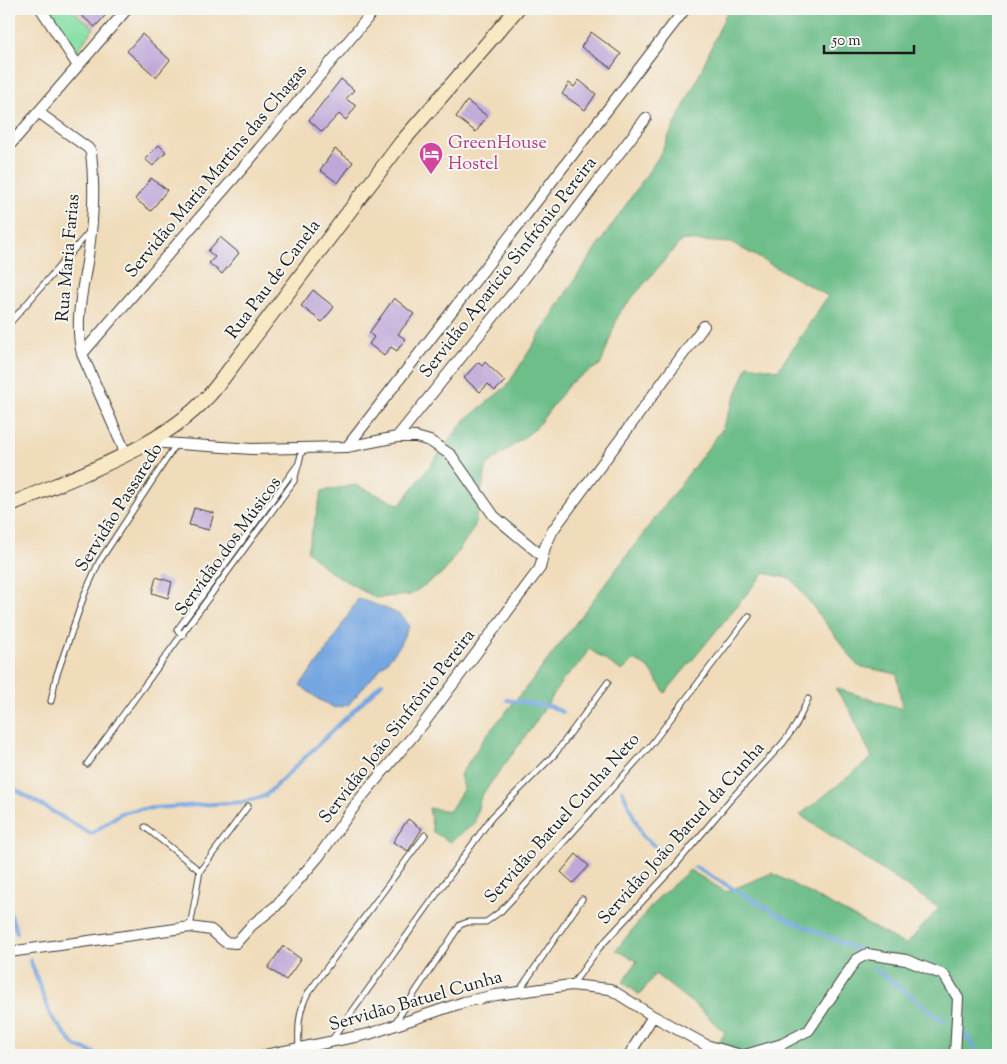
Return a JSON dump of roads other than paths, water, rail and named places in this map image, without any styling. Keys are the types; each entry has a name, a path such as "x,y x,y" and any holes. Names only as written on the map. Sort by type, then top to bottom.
{"street":[{"path":"41,9 78,66"},
{"path":"9,146 126,9"},
{"name":"Servidão Maria Martins das Chagas","path":"82,354 375,9"},
{"name":"Rua Pau de Canela","path":"9,505 150,442 184,421 207,400 401,143 517,9"},
{"path":"347,447 685,9"},
{"name":"Rua Maria Farias","path":"38,112 88,148 90,152 90,231 78,318 82,354 126,454"},
{"name":"Servidão Aparício Sinfrônio Pereira","path":"397,437 524,279 646,118"},
{"name":"Servidão João Sinfrônio Pereira","path":"9,952 190,927 210,930 225,942 236,944 252,925 276,906 319,856 360,800 424,723 540,568 542,556 553,530 704,326"},
{"path":"150,442 234,449 303,446 347,447 397,437 416,437 430,441 451,455 485,507 542,556"},
{"path":"745,1055 782,1044 809,1030 856,960 867,954 906,960 944,975 958,998 955,1055"},
{"name":"Servidão Batuel Cunha","path":"264,1055 329,1044 393,1027 464,1002 519,991 571,985 610,989 653,1016 706,1045 740,1055"},
{"path":"629,1055 653,1016"}],"lane":[{"path":"9,324 90,231"},
{"name":"Servidão Passaredo","path":"51,701 56,677 85,593 99,562 148,490 177,443"},
{"name":"Servidão dos Músicos","path":"87,764 294,481 303,446"},
{"path":"183,635 177,630 300,460"},
{"path":"237,548 243,552"},
{"path":"217,574 222,579"},
{"name":"Servidão Batuel Cunha Neto","path":"393,1027 460,925 468,922 486,922 501,911 650,746 749,616"},
{"path":"329,1044 492,817 555,754 608,682"},
{"name":"Servidão João Batuel da Cunha","path":"571,985 599,948 674,867 731,799 783,742 796,725 808,699"},
{"path":"190,927 200,871 248,806"},
{"path":"145,826 200,871"},
{"path":"299,1050 298,1027 303,1003 308,993 425,835"},
{"path":"519,991 582,899"}],"water":[{"path":"358,599 398,614 409,626 397,650 348,705 335,708 318,699 300,685 323,656"}],"waterway":[{"path":"9,786 91,834 121,813 140,809 243,802 265,796 382,683"},
{"path":"507,700 550,706 562,712"},
{"path":"622,790 643,837 663,852"},
{"path":"695,867 783,917 861,951"},
{"path":"9,910 17,933"},
{"path":"30,959 50,1015 75,1046 100,1055"},
{"path":"874,968 945,1022"},
{"path":"963,1032 981,1055"}],"place":[{"name":"GreenHouse Hostel","path":"431,175"}]}
